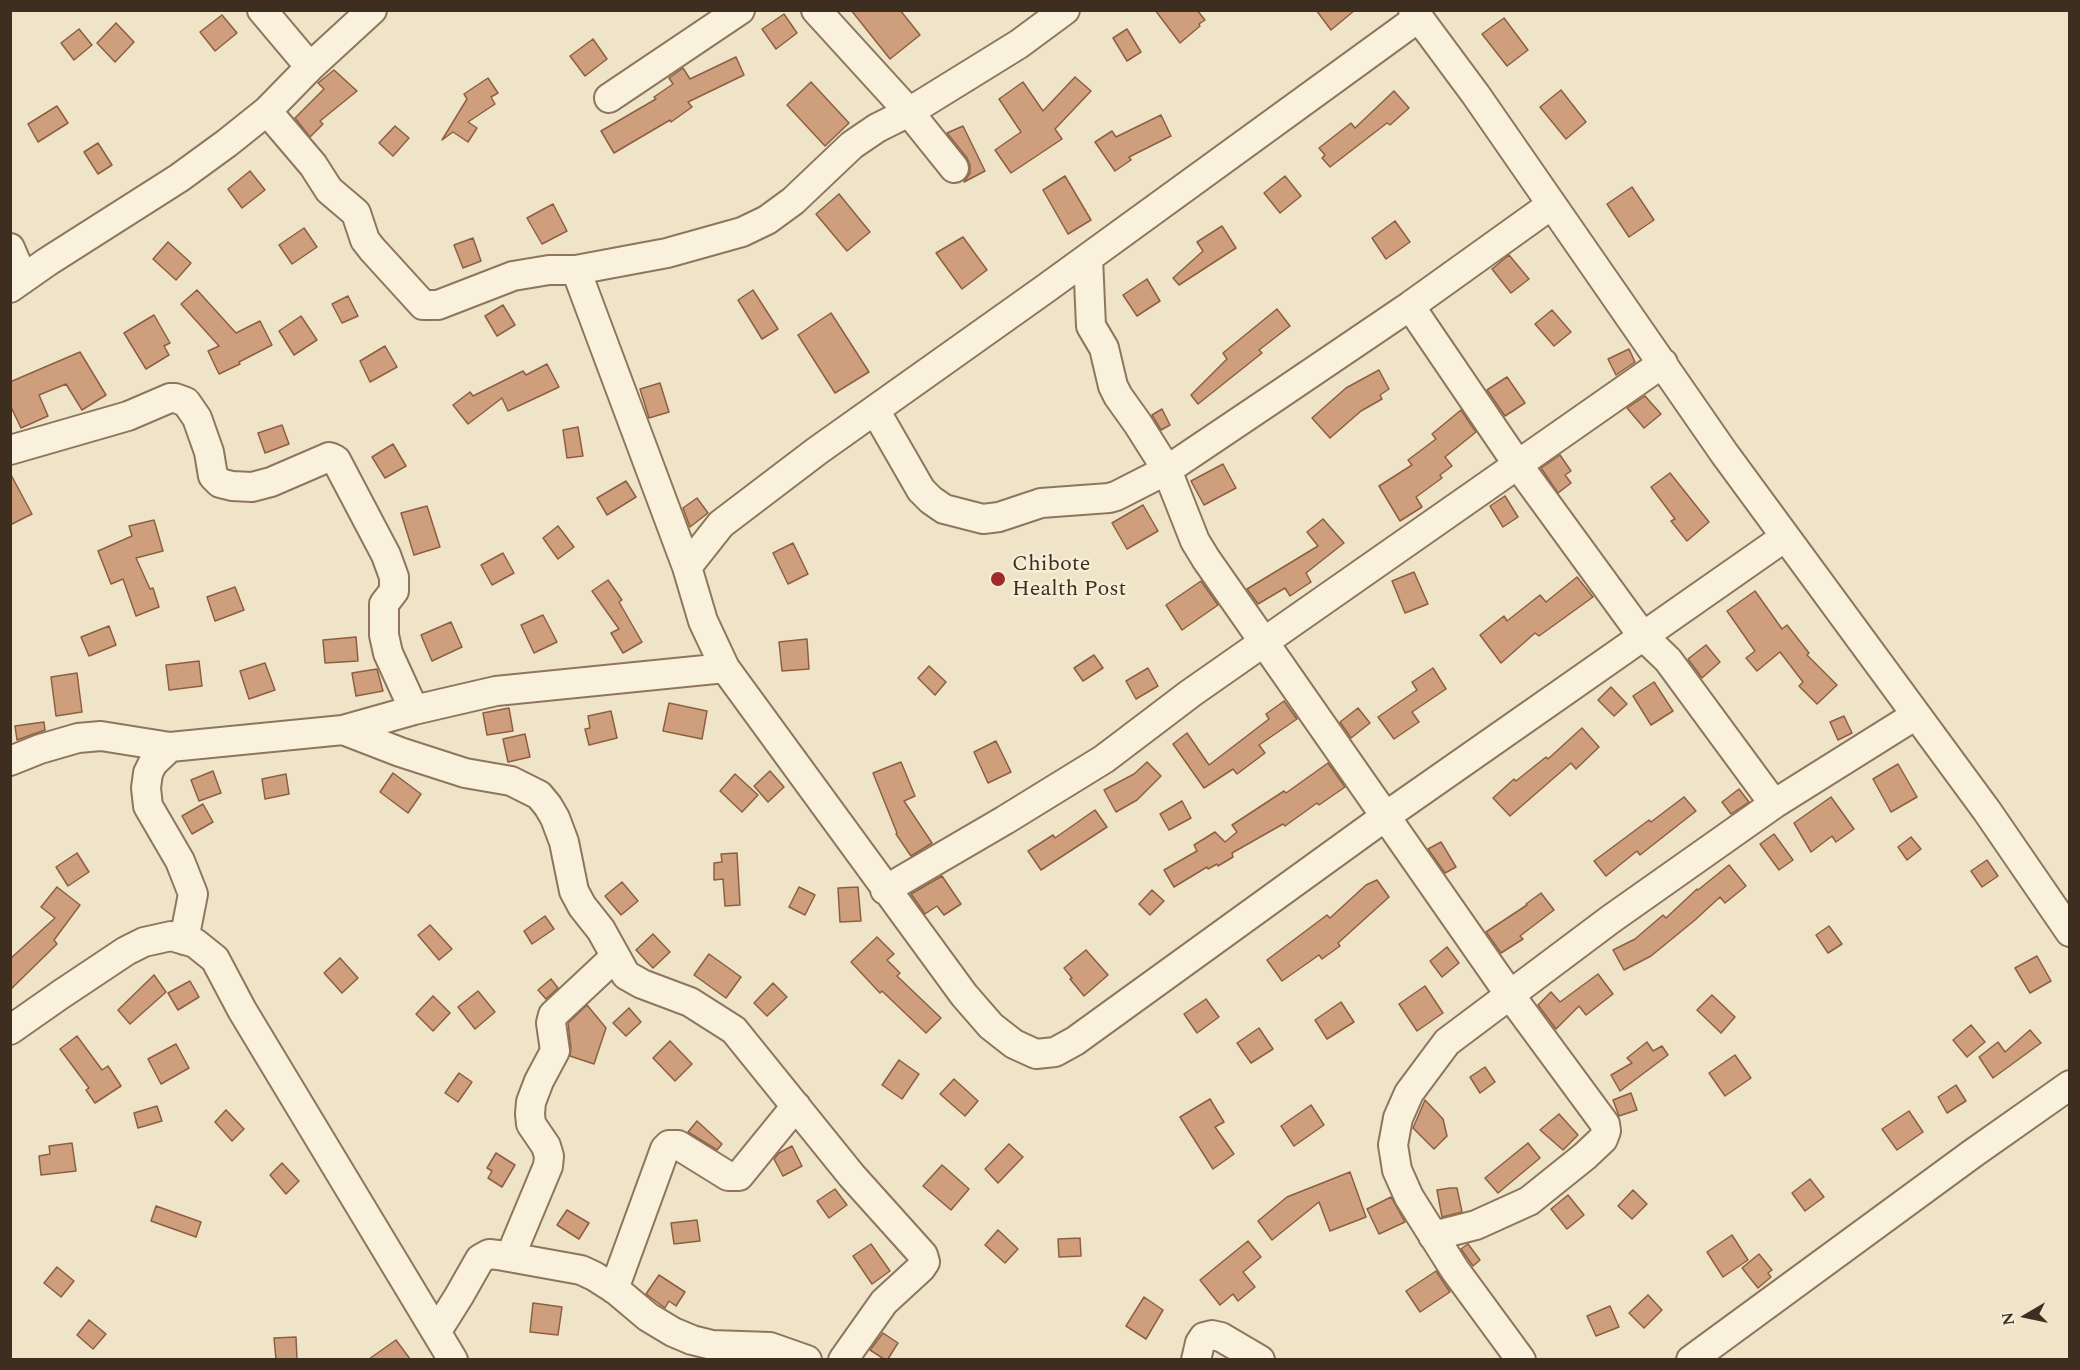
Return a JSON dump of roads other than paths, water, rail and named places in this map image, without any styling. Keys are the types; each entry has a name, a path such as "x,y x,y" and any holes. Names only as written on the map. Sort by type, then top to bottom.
{"street":[{"path":"262,10 310,67"},
{"path":"10,248 17,283 179,178 267,111 310,67 372,10"},
{"path":"609,98 740,10"},
{"path":"816,10 909,112 954,168"},
{"path":"267,111 313,165 329,190 356,213 365,240 423,305 438,305 513,276 549,270 576,270 668,253 742,232 767,220 793,201 852,145 1019,44 1065,10"},
{"path":"687,567 721,524 817,451 1088,258 1416,14 1476,95 1785,537 1987,811 2070,932"},
{"path":"875,410 921,490 944,509 983,519 1041,502 1108,498 1167,470 1410,306 1551,205"},
{"path":"1088,258 1091,326 1107,356 1113,386 1167,470 1195,541 1218,579 1510,995 1600,1116 1606,1131 1603,1139 1585,1156 1529,1201 1476,1225 1433,1236"},
{"path":"576,270 687,567 703,621 725,668 885,890 964,995 991,1026 1014,1044 1035,1054 1055,1052 1075,1041 1386,816 1785,537"},
{"path":"1410,306 1518,465 1642,635 1668,660 1774,804"},
{"path":"885,890 1081,775 1263,642 1663,363"},
{"path":"10,450 128,416 170,398 176,398 186,402 197,418 209,452 213,476 220,483 252,487 271,482 329,457 336,460 386,555 394,577 394,591 384,604 384,635 388,653 414,710"},
{"path":"10,761 63,741 101,736 170,747 343,730 414,710 496,691 725,668"},
{"path":"1521,1359 1455,1270 1409,1197 1397,1170 1393,1144 1398,1118 1409,1093 1447,1042 1658,884 1774,804 1916,715"},
{"path":"343,730 400,752 465,773 511,781 538,795 555,818 564,843 574,891 582,906 601,930 626,975 633,980 680,997 734,1030 852,1176 923,1255 925,1262 921,1268 884,1302 843,1359"},
{"path":"170,747 153,763 148,773 146,788 148,806 180,861 193,894 184,940"},
{"path":"10,1030 69,988 144,942 171,936 195,943 215,959 242,1010 453,1359"},
{"path":"510,1257 548,1166 549,1156 546,1146 531,1124 530,1114 531,1102 539,1081 555,1051 551,1023 553,1015 615,957"},
{"path":"1691,1359 2070,1085"},
{"path":"614,1289 665,1149 669,1145 678,1145 729,1176 739,1176 796,1106"},
{"path":"436,1331 480,1259 489,1254 581,1270 614,1289 648,1317 692,1340 711,1345 770,1347 807,1359"},
{"path":"1196,1359 1200,1343 1204,1337 1212,1335 1221,1337 1260,1359"}],"place":[{"name":"Chibote Health Post","path":"998,579"}]}
